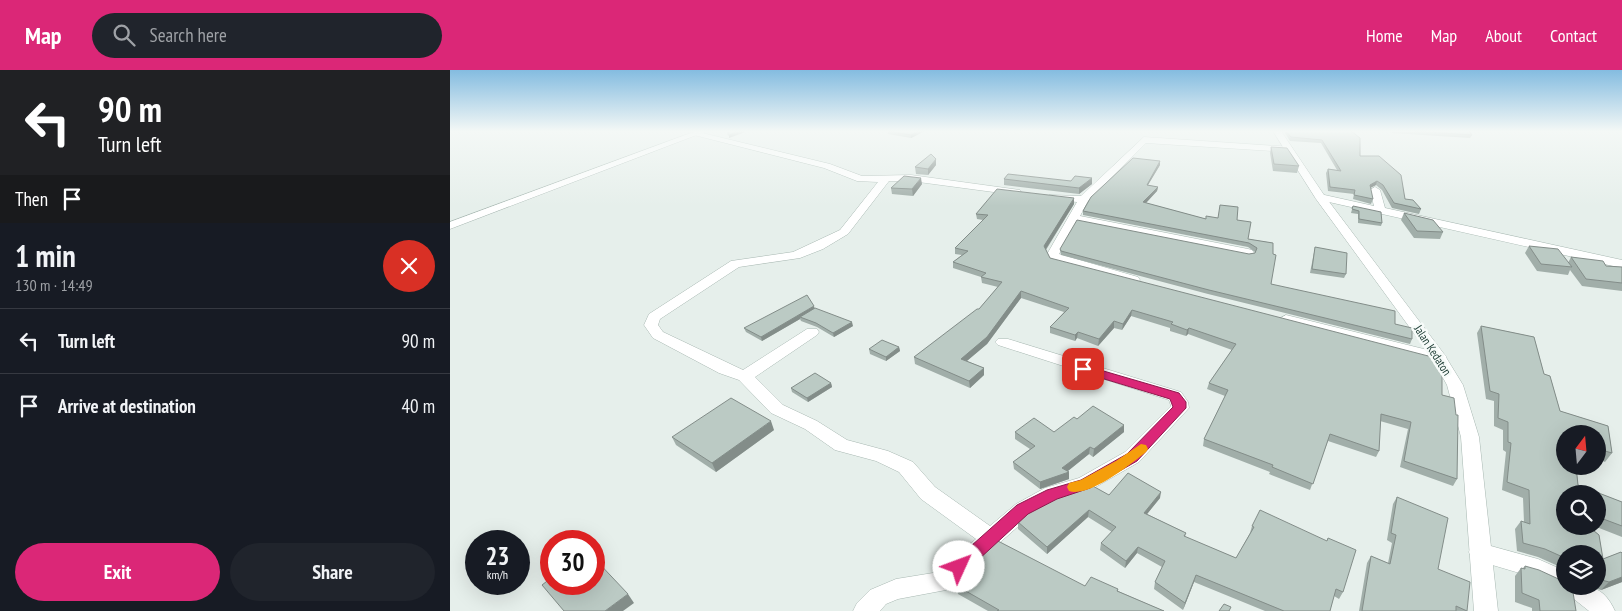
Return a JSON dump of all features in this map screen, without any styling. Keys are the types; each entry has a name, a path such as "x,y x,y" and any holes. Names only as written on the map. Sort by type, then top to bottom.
{"street":[{"path":"450,226 636,156"},
{"path":"791,156 827,166 853,177 886,180 911,178 1026,193"},
{"path":"1127,156 1084,199 1052,253 1054,258 1148,284"},
{"name":"Jalan Kedaton","path":"1294,156 1320,197 1439,357 1455,386 1470,437 1486,611"},
{"path":"886,180 844,232 819,246 796,254 735,264 654,317 651,325 658,335 725,369 745,376 767,401 777,409 811,425 841,445 881,456 906,468 918,478 928,493 990,538"},
{"path":"1375,190 1380,209"},
{"path":"1045,196 1084,199"},
{"path":"1320,197 1622,264"},
{"path":"1074,218 1124,230 1248,252"},
{"path":"1270,315 1439,357"},
{"path":"745,376 812,332"},
{"path":"864,611 878,597 896,589 938,583 1023,510 1052,494 1085,484 1132,457 1180,408 1180,402 1174,396 1083,369 1003,342"},
{"path":"1480,552 1538,569 1556,578"},
{"path":"1587,595 1595,601 1603,611"}],"building":[{"path":"928,156 933,156 936,159 928,169 915,167"},
{"path":"1273,156 1292,156 1299,166 1274,164"},
{"path":"1332,156 1379,156 1401,175 1405,199 1413,200 1421,209 1394,203 1383,185 1377,181 1370,185 1373,199 1354,195 1355,190 1330,187 1328,169 1341,171"},
{"path":"1133,158 1160,161 1147,185 1158,187 1143,202 1206,219 1206,216 1218,218 1220,205 1238,207 1237,220 1251,222 1248,239 1273,243 1273,254 1276,255 1271,284 1395,311 1395,324 1412,328 1412,339 1209,290 1061,251 1060,249 1077,220 1249,254 1255,253 1257,248 1249,243 1083,211 1091,197"},
{"path":"1008,174 1071,181 1075,176 1092,178 1079,188 1004,179"},
{"path":"904,176 921,178 912,189 891,188"},
{"path":"997,189 1074,198 1044,246 1050,258 1436,358 1442,368 1442,395 1454,398 1456,415 1458,415 1457,479 1404,461 1411,422 1381,414 1379,451 1330,434 1313,484 1272,467 1273,465 1204,439 1228,390 1209,383 1236,344 1189,328 1187,330 1171,324 1173,322 1132,310 1123,324 1114,321 1099,339 1078,332 1075,335 1050,327 1069,308 1021,291 987,337 961,359 984,368 969,381 914,357 979,309 1002,282 981,277 986,273 953,262 968,251 955,248 988,215 976,214"},
{"path":"1353,206 1381,212 1382,223 1359,219 1359,211 1352,209"},
{"path":"1404,213 1433,220 1443,232 1417,231"},
{"path":"1529,246 1558,249 1572,267 1541,264"},
{"path":"1315,247 1347,253 1346,274 1312,269"},
{"path":"1571,257 1603,261 1606,266 1622,267 1622,283 1586,279"},
{"path":"807,295 814,306 761,337 744,328"},
{"path":"815,308 852,322 833,333 816,323 800,317"},
{"path":"1481,326 1534,337 1544,374 1550,376 1560,411 1605,425 1556,425 1556,475 1577,475 1578,485 1556,485 1556,535 1599,535 1601,545 1556,545 1556,554 1523,543 1521,521 1530,524 1529,490 1507,482 1511,443 1508,442 1508,422 1498,418 1499,394 1490,391"},
{"path":"882,340 899,347 886,357 869,349"},
{"path":"815,373 831,383 807,398 791,388"},
{"path":"731,398 771,421 712,463 672,437"},
{"path":"1093,406 1124,425 1094,449 1090,447 1062,468 1069,472 1040,482 1013,462 1035,446 1015,432 1034,418 1054,432 1074,417 1077,419"},
{"path":"1606,425 1608,426 1612,453 1606,451"},
{"path":"1128,473 1161,492 1144,513 1186,533 1184,536 1236,558 1254,527 1252,526 1260,510 1327,541 1328,538 1356,550 1343,592 1336,589 1330,611 1284,611 1196,575 1185,603 1155,582 1165,561 1138,547 1126,561 1101,543 1116,527 1089,510 1047,547 1018,522 1034,509 1059,495 1091,485 1109,495"},
{"path":"1606,496 1622,502 1622,526 1606,520"},
{"path":"1397,497 1448,518 1438,569 1470,582 1467,611 1456,606 1456,611 1362,611 1371,556 1390,564 1396,535 1391,533"},
{"path":"996,540 1085,586 1091,577 1118,589 1117,591 1164,611 997,611 999,610 957,586 984,551"},
{"path":"1621,552 1622,577 1609,582 1606,581 1606,558"},
{"path":"1525,566 1556,578 1556,595 1573,595 1576,611 1540,611 1539,600 1522,593 1521,568 1525,569"},
{"path":"605,570 628,594 605,611 564,611 550,595 605,595"},
{"path":"1224,604 1231,607 1229,611 1219,611"}],"slow traffic":[{"path":"1074,487 1085,484 1121,464 1141,449"}],"route":[{"path":"959,567 1023,510 1052,494 1085,484 1132,457 1180,408 1180,402 1174,396 1083,369"}]}
